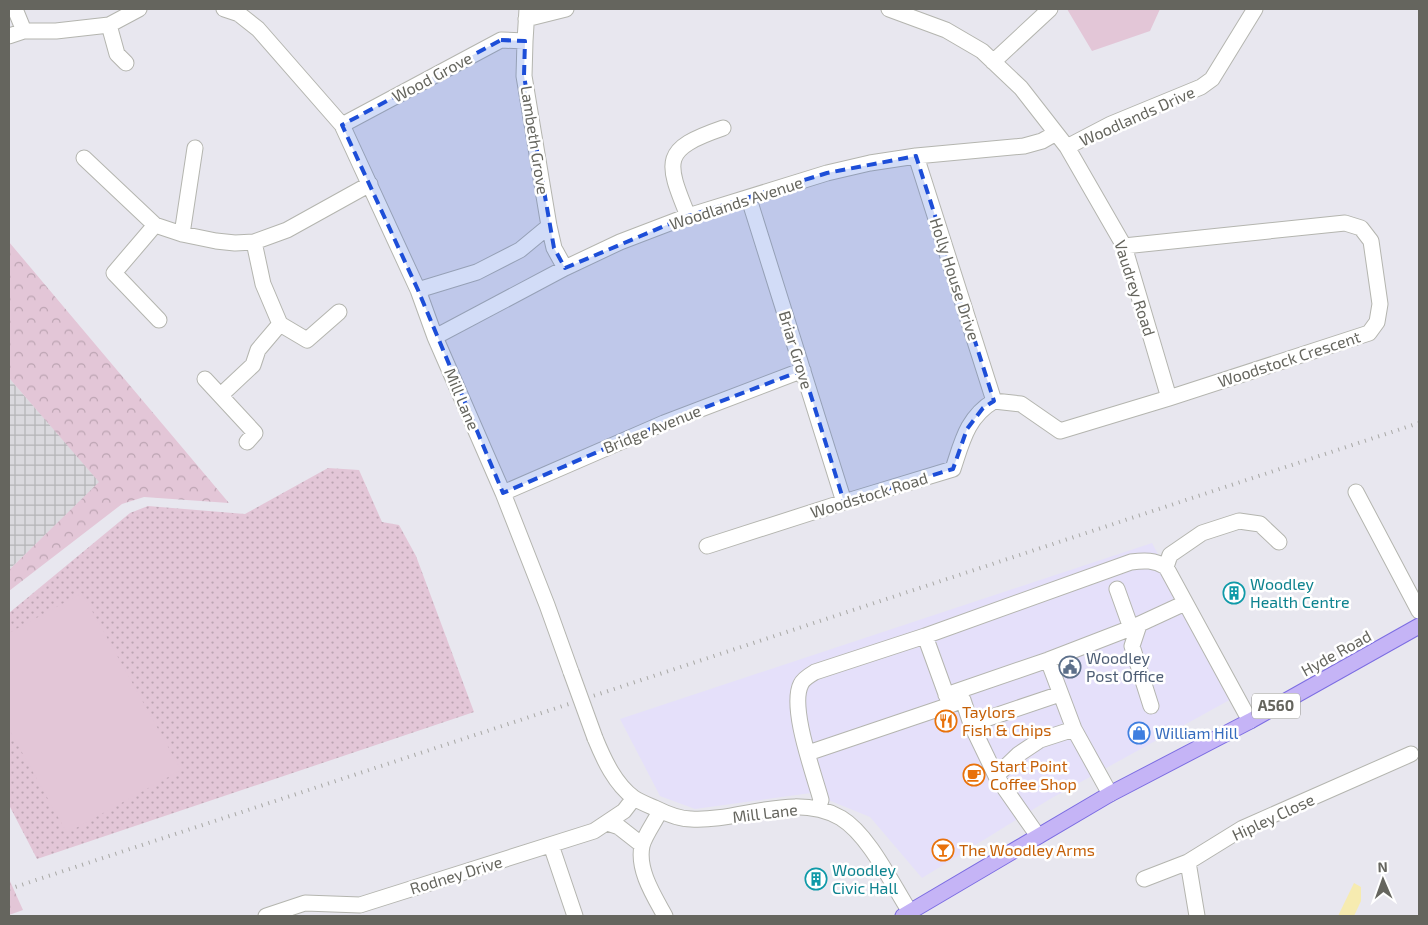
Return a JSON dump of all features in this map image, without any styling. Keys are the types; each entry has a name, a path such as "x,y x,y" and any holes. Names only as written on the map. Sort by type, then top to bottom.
{"main road":[{"name":"Hyde Road","path":"907,914 1110,794 1250,720 1419,626"}],"street":[{"path":"15,9 24,31"},
{"path":"9,36 24,31 56,32 109,25 139,9"},
{"name":"Mill Lane","path":"224,9 240,12 258,29 342,125 418,290 435,337 503,493 595,738 604,760 614,776 634,798 660,811 689,819 716,819 792,807 818,809 841,818 862,835 907,914"},
{"path":"527,14 566,9"},
{"name":"Vaudrey Road","path":"889,9 946,30 982,51 1021,88 1067,147 1124,246 1169,398"},
{"path":"993,62 1050,9"},
{"name":"Woodlands Drive","path":"1067,147 1111,124 1201,87 1212,79 1255,9"},
{"name":"Lambeth Grove","path":"527,14 524,76 549,226 554,248 565,268"},
{"path":"109,25 117,54 126,63"},
{"name":"Wood Grove","path":"342,125 501,40 525,41"},
{"path":"688,216 672,174 675,156 682,146 698,136 723,128"},
{"name":"Woodlands Avenue","path":"435,337 565,268 620,242 688,216 870,163 916,156 1024,146 1042,141 1056,133"},
{"path":"182,234 195,148"},
{"name":"Holly House Drive","path":"916,156 994,402"},
{"path":"84,158 155,225 182,234 235,243 254,242 287,230 370,184"},
{"name":"Briar Grove","path":"749,199 844,502"},
{"name":"Woodstock Crescent","path":"994,402 1021,404 1060,431 1369,333 1378,322 1380,304 1371,241 1361,228 1344,223 1124,246"},
{"path":"155,225 114,273 159,320"},
{"path":"418,290 477,272 520,250 549,226"},
{"path":"254,242 263,284 280,324 307,340 340,312"},
{"path":"221,395 253,365 258,350 280,324"},
{"name":"Bridge Avenue","path":"503,493 664,423 803,370"},
{"path":"205,379 255,432 247,442"},
{"name":"Woodstock Road","path":"707,546 953,469 966,429 983,408 994,402"},
{"path":"1356,492 1419,611"},
{"path":"1166,567 1170,555 1202,533 1239,521 1260,524 1279,542"},
{"path":"818,809 821,800 799,720 797,700 798,690 802,682 815,672 925,636 1131,562 1145,560 1156,562 1166,567 1250,720"},
{"path":"1117,589 1135,627 1132,646 1151,706"},
{"path":"808,753 1135,627 1185,603"},
{"path":"925,636 948,700"},
{"path":"1048,660 1074,728 1110,794"},
{"path":"971,724 1060,694"},
{"path":"948,700 963,700 971,724 996,776 1038,836"},
{"path":"996,776 1019,754 1040,740 1074,728"},
{"name":"Hipley Close","path":"1144,879 1188,862 1243,828 1411,754"},
{"name":"Rodney Drive","path":"266,916 306,903 360,905 551,845 594,831 624,811 634,798"},
{"path":"660,811 642,845 643,867 654,896 665,916"},
{"path":"608,823 619,827 642,845"},
{"path":"551,845 575,916"},
{"path":"1188,862 1197,916"}],"highlighted area":[{"path":"501,40 525,41 524,76 554,248 565,268 688,216 827,173 916,156 994,401 983,408 967,429 953,469 844,502 803,370 664,423 503,493 418,290 342,125"}],"shaded area":[{"path":"9,378 100,482 9,570"},
{"path":"1152,543 1235,697 1050,799 922,878 870,817 811,793 695,809 660,796 620,719"},
{"path":"1354,883 1361,887 1361,901 1354,916 1338,916"}],"green space":[{"path":"1067,9 1160,9 1150,31 1092,51"},
{"path":"9,242 229,503 144,497 122,504 9,591 9,570 99,482 9,378"},
{"path":"328,468 359,470 382,522 399,525 416,556 474,712 37,859 9,805 9,613 130,513 148,506 245,514"},
{"path":"82,593 181,770 67,833 9,729 9,633"},
{"path":"9,879 23,910 9,915"}],"railway":[{"path":"9,889 1419,423"}],"place":[{"name":"Woodley Health Centre","path":"1234,593"},
{"name":"Woodley Post Office","path":"1070,667"},
{"name":"Taylors Fish & Chips","path":"946,721"},
{"name":"William Hill","path":"1139,733"},
{"name":"Start Point Coffee Shop","path":"974,775"},
{"name":"The Woodley Arms","path":"943,850"},
{"name":"Woodley Civic Hall","path":"816,879"}]}
